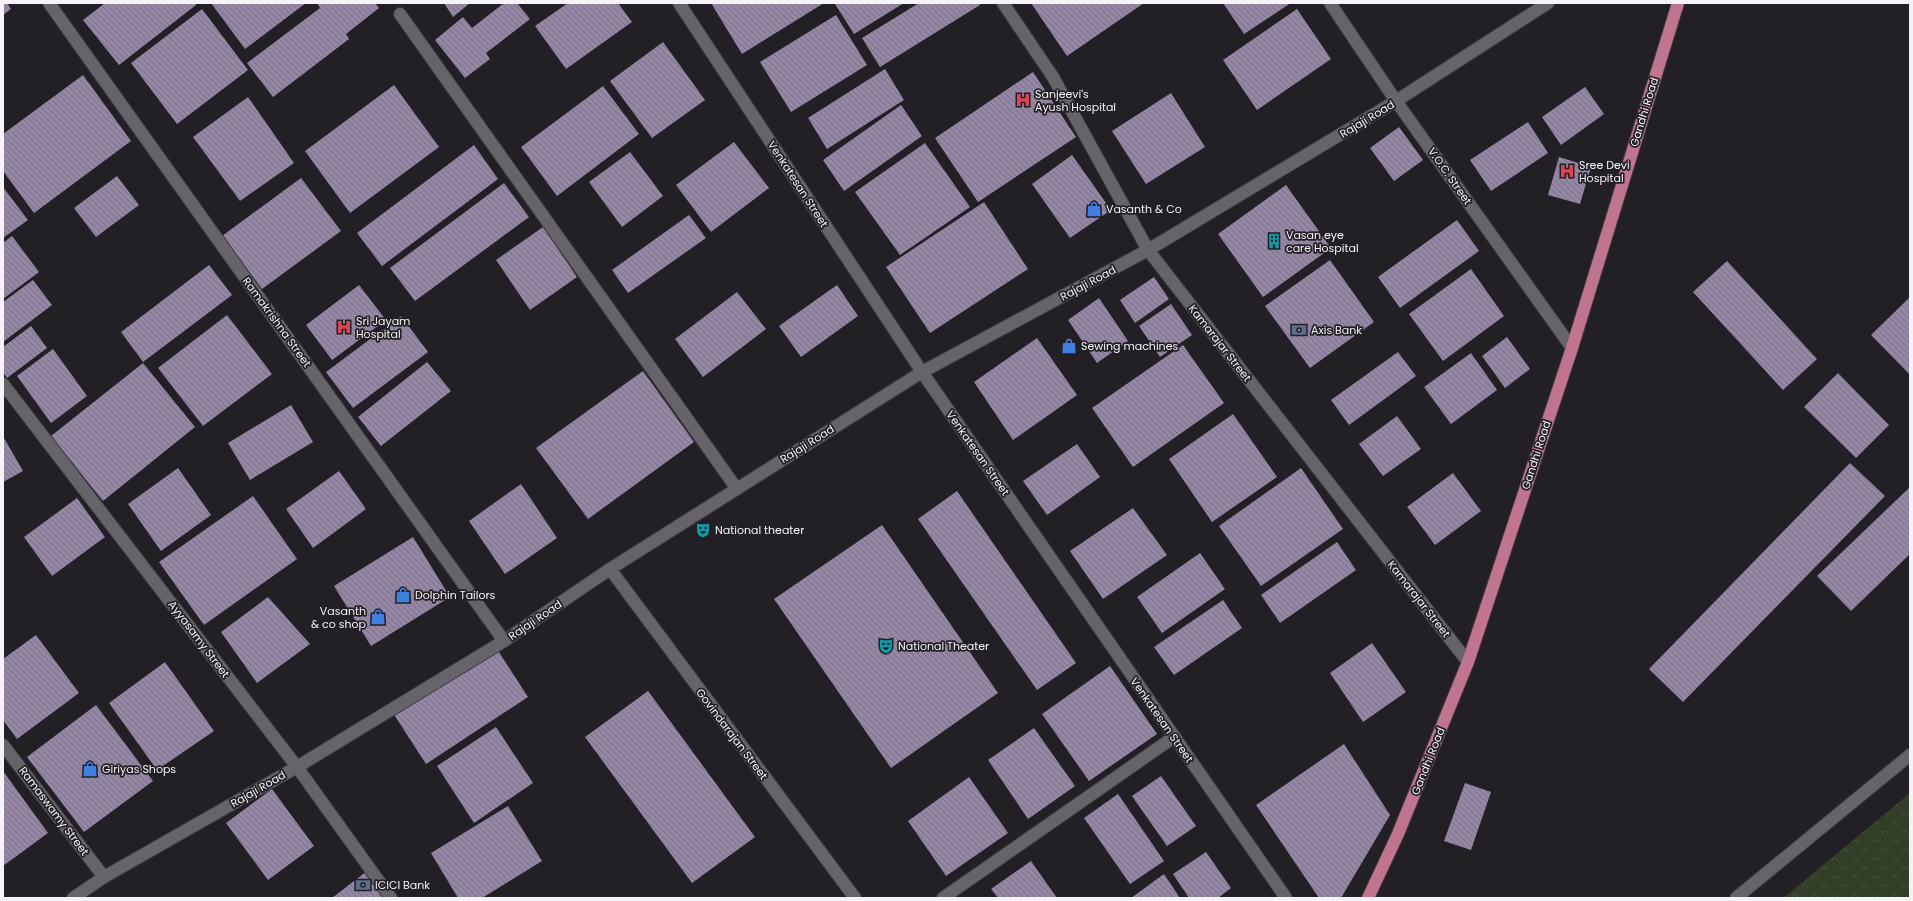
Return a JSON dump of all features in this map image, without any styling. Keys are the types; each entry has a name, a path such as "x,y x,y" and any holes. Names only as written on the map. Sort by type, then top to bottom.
{"main road":[{"name":"Gandhi Road","path":"1368,898 1398,834 1468,662 1572,348 1678,3"}],"street":[{"name":"Ramakrishna Street","path":"49,3 504,641"},
{"name":"Venkatesan Street","path":"679,3 922,372 1286,898"},
{"name":"Kamarajar Street","path":"1003,3 1053,77 1148,250 1468,662"},
{"name":"V.O.C. Street","path":"1330,3 1396,101 1572,348"},
{"name":"Rajaji Road","path":"73,898 104,877 297,767 504,641 610,569 922,372 1148,250 1396,101 1548,3"},
{"path":"400,14 737,489"},
{"name":"Ayyasamy Street","path":"3,384 297,767 391,898"},
{"name":"Govindarajan Street","path":"610,569 855,898"},
{"path":"943,898 1174,737"},
{"name":"Ramaswamy Street","path":"3,745 104,877"},
{"path":"1736,898 1910,755"}],"green space":[{"path":"1910,793 1910,898 1783,898"}],"building":[{"path":"3,3 7,3 11,9 3,15"},
{"path":"105,3 195,3 196,5 119,65 83,20"},
{"path":"211,3 306,3 245,49"},
{"path":"317,3 375,3 379,8 346,34 349,39 273,97 247,63 320,8"},
{"path":"444,3 470,3 453,17"},
{"path":"504,3 517,3 530,19 486,53 490,59 465,78 435,40 463,17 472,28"},
{"path":"568,3 618,3 632,22 566,69 535,26"},
{"path":"711,3 824,3 742,54"},
{"path":"904,3 854,34 835,4"},
{"path":"919,3 979,3 980,5 880,67 862,38"},
{"path":"1031,3 1144,3 1067,56"},
{"path":"1223,3 1291,3 1244,34"},
{"path":"202,9 248,70 177,124 131,63"},
{"path":"1297,9 1331,59 1257,110 1223,60"},
{"path":"836,15 867,65 791,112 760,62"},
{"path":"663,42 705,100 652,138 610,81"},
{"path":"885,69 904,100 827,149 808,118"},
{"path":"1033,72 1076,137 978,202 935,138"},
{"path":"83,75 131,141 34,213 3,171 3,134"},
{"path":"394,85 439,147 350,213 305,151"},
{"path":"603,86 639,134 557,196 521,147"},
{"path":"1585,87 1604,114 1561,145 1542,117"},
{"path":"1171,93 1205,147 1146,184 1112,131"},
{"path":"248,97 294,163 240,201 193,137"},
{"path":"901,105 922,136 844,191 823,160"},
{"path":"1528,122 1548,153 1491,191 1470,160"},
{"path":"1399,127 1423,160 1394,181 1370,148"},
{"path":"734,142 769,188 711,232 676,185"},
{"path":"925,143 970,207 900,255 855,192"},
{"path":"474,145 498,179 382,266 357,233"},
{"path":"630,152 663,196 622,227 589,182"},
{"path":"1072,155 1111,210 1070,238 1032,184"},
{"path":"1559,157 1591,167 1580,204 1548,195"},
{"path":"117,176 139,205 96,237 74,208"},
{"path":"301,178 341,231 262,289 222,236"},
{"path":"504,183 529,217 415,301 390,268"},
{"name":"Vasan eye care Hospital","path":"1286,185 1331,248 1263,297 1218,234"},
{"path":"3,187 28,220 3,238"},
{"path":"984,202 1028,269 930,333 886,267"},
{"path":"689,215 706,238 628,293 612,270"},
{"path":"1457,220 1479,251 1400,308 1378,277"},
{"path":"543,227 577,277 530,310 496,260"},
{"path":"12,236 39,272 3,299 3,243"},
{"path":"1330,260 1374,322 1310,368 1265,306"},
{"path":"1727,261 1817,359 1783,390 1693,292"},
{"path":"209,265 232,295 143,362 121,332"},
{"path":"1471,269 1504,316 1443,361 1409,314"},
{"path":"1154,277 1169,299 1135,323 1120,300"},
{"path":"33,280 52,305 3,342 3,302"},
{"path":"359,285 386,320 332,360 306,325"},
{"path":"837,285 858,316 801,357 779,326"},
{"path":"737,292 766,329 703,377 675,339"},
{"path":"1910,297 1910,375 1871,335"},
{"path":"1099,298 1128,341 1097,363 1068,320"},
{"path":"1171,304 1192,335 1160,357 1139,326"},
{"path":"227,315 272,374 203,426 158,368"},
{"path":"401,316 428,352 353,408 326,372"},
{"path":"31,326 47,348 7,378 3,372 3,347"},
{"path":"1507,337 1530,369 1505,388 1482,356"},
{"path":"1037,338 1077,395 1013,440 974,382"},
{"path":"1183,345 1224,403 1133,467 1092,408"},
{"path":"53,349 87,396 51,423 17,376"},
{"path":"1398,352 1416,376 1349,425 1331,400"},
{"path":"1471,353 1497,390 1451,424 1424,387"},
{"path":"427,362 451,391 381,446 358,417"},
{"path":"143,363 195,427 103,501 51,436"},
{"path":"643,371 694,442 588,519 536,448"},
{"path":"1838,373 1889,425 1856,458 1804,407"},
{"path":"291,405 313,442 250,480 228,443"},
{"path":"1233,414 1277,477 1212,522 1169,459"},
{"path":"1397,416 1421,449 1383,476 1359,444"},
{"path":"4,438 23,471 3,482 3,439"},
{"path":"1077,444 1100,477 1047,515 1023,481"},
{"path":"1850,463 1885,496 1683,702 1649,669"},
{"path":"178,468 211,515 161,551 128,504"},
{"path":"1301,468 1343,529 1261,586 1219,526"},
{"path":"339,471 366,509 313,548 286,509"},
{"path":"1453,473 1481,511 1435,545 1407,507"},
{"path":"521,484 557,538 505,574 469,521"},
{"path":"1910,487 1910,554 1851,611 1817,576"},
{"path":"957,491 1076,663 1037,690 918,519"},
{"path":"253,496 297,559 204,625 159,562"},
{"path":"77,498 105,537 52,576 24,537"},
{"path":"1133,508 1167,555 1103,599 1070,551"},
{"name":"National Theater","path":"882,525 998,693 891,768 774,599"},
{"path":"413,537 450,597 371,646 334,586"},
{"path":"1337,542 1356,570 1280,623 1261,595"},
{"path":"1200,553 1225,589 1162,633 1137,597"},
{"path":"268,597 310,644 257,683 221,632"},
{"path":"1223,600 1242,628 1174,675 1154,647"},
{"path":"36,635 79,693 17,739 3,720 3,659"},
{"path":"1372,643 1406,692 1363,722 1330,673"},
{"path":"495,646 528,697 426,764 393,713"},
{"path":"165,662 214,731 157,770 109,703"},
{"path":"1110,666 1157,734 1089,781 1042,714"},
{"path":"648,691 755,837 692,883 585,737"},
{"name":"Giriyas Shops","path":"96,705 153,781 84,832 27,757"},
{"path":"496,727 533,783 474,823 437,766"},
{"path":"1034,728 1075,786 1028,819 988,760"},
{"path":"1344,744 1390,815 1341,898 1319,898 1256,805"},
{"path":"3,771 48,833 3,866"},
{"path":"1161,776 1196,826 1167,846 1132,796"},
{"path":"969,777 1008,833 946,876 908,821"},
{"path":"1465,783 1491,792 1471,850 1444,841"},
{"path":"272,789 314,846 268,880 226,823"},
{"path":"1118,794 1164,861 1130,884 1084,818"},
{"path":"508,806 542,861 482,898 458,898 431,853"},
{"path":"1206,852 1231,888 1218,898 1189,898 1173,874"},
{"path":"1031,861 1057,898 998,898 991,889"},
{"name":"ICICI Bank","path":"367,871 387,898 332,898"},
{"path":"1164,874 1180,898 1131,898"}],"place":[{"name":"Sanjeevi's Ayush Hospital","path":"1023,100"},
{"name":"Sree Devi Hospital","path":"1567,171"},
{"name":"Vasanth & Co","path":"1094,209"},
{"name":"Vasan eye care Hospital","path":"1274,241"},
{"name":"Sri Jayam Hospital","path":"344,327"},
{"name":"Axis Bank","path":"1299,330"},
{"name":"Sewing machines","path":"1069,346"},
{"name":"National theater","path":"703,530"},
{"name":"Dolphin Tailors","path":"403,595"},
{"name":"Vasanth & co shop","path":"378,617"},
{"name":"National Theater","path":"886,646"},
{"name":"Giriyas Shops","path":"90,769"},
{"name":"ICICI Bank","path":"363,885"}]}
